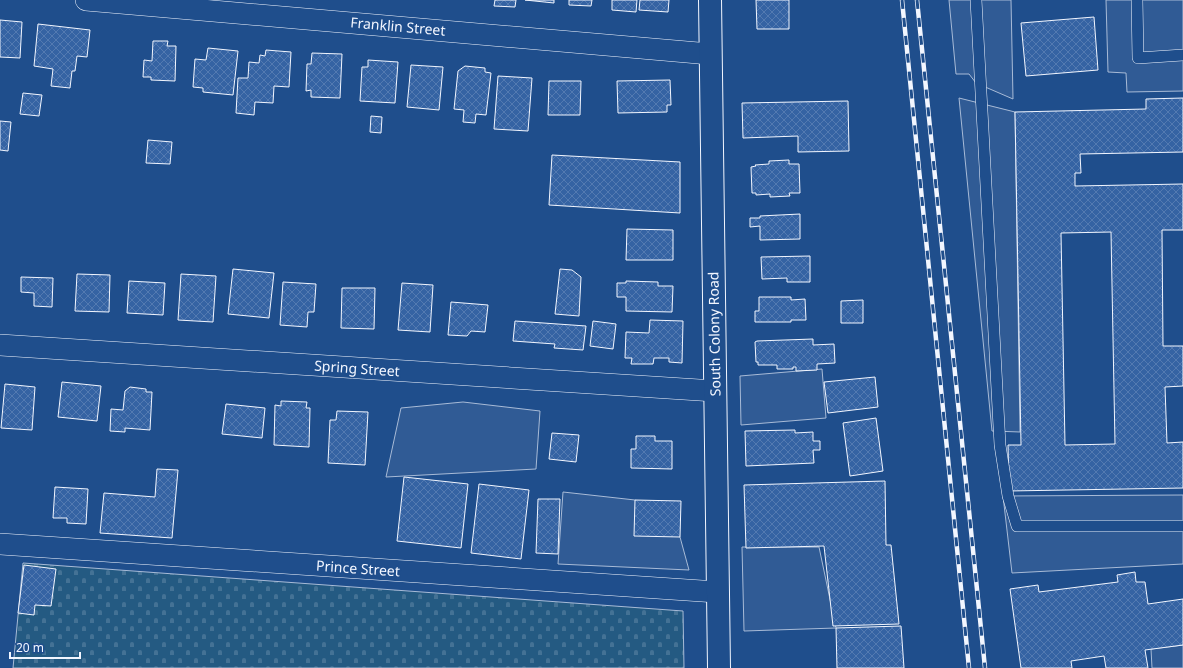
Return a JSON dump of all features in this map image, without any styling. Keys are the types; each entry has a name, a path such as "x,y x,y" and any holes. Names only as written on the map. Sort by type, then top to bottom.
{"main road":[{"name":"South Colony Road","path":"710,0 719,668"}],"street":[{"name":"Franklin Street","path":"86,0 710,54"},
{"name":"Spring Street","path":"0,345 715,391"},
{"name":"Prince Street","path":"0,544 717,592"}],"lane":[{"path":"976,0 1000,445 1008,496 1017,526 1183,526"},
{"path":"1138,0 1138,58 1183,56"}],"green space":[{"path":"23,563 683,611 684,668 13,668"}],"shaded area":[{"path":"949,0 1011,0 1013,99 976,83 969,74 956,74"},
{"path":"1106,0 1183,0 1183,91 1127,92 1126,73 1108,72"},
{"path":"959,98 1015,112 1020,432 992,431"},
{"path":"822,369 826,418 741,425 740,376"},
{"path":"463,402 540,411 536,469 386,477 401,408"},
{"path":"563,492 635,500 680,537 689,570 558,564"},
{"path":"1183,495 1183,564 1012,573 1003,496"},
{"path":"742,547 819,547 836,628 744,631"},
{"path":"1183,645 1183,668 1152,668 1151,649"}],"building":[{"path":"495,0 516,0 515,7 494,6"},
{"path":"525,0 554,0 554,3"},
{"path":"569,0 592,0 591,6 569,5"},
{"path":"612,0 637,0 636,12 612,10"},
{"path":"640,0 669,0 668,12 639,10"},
{"path":"756,0 789,0 789,29 757,29"},
{"path":"1094,17 1098,70 1026,76 1021,23"},
{"path":"0,20 22,22 20,58 0,57"},
{"path":"38,24 90,30 87,57 77,56 75,71 72,71 70,88 51,86 53,69 34,66"},
{"path":"153,41 168,41 167,46 176,46 175,81 151,80 151,77 143,77 144,60 152,61"},
{"path":"208,48 238,51 233,95 203,92 203,88 193,87 195,59 206,60"},
{"path":"266,50 291,52 289,87 274,86 273,103 255,102 254,115 236,113 238,78 248,78 249,62 259,63 260,55 265,56"},
{"path":"312,53 342,54 340,98 311,97 311,90 306,91 307,64 311,64"},
{"path":"368,60 398,62 395,103 360,101 362,67 368,67"},
{"path":"411,65 443,67 439,110 407,107"},
{"path":"465,66 485,68 485,72 491,73 486,115 476,114 475,123 463,122 464,110 454,109 458,71"},
{"path":"498,76 532,78 528,131 494,129"},
{"path":"670,80 671,105 667,105 667,112 618,113 617,81"},
{"path":"549,81 581,81 580,115 548,115"},
{"path":"23,93 42,95 39,116 20,114"},
{"path":"1183,98 1183,152 1080,154 1081,173 1075,173 1075,186 1183,184 1183,230 1162,230 1163,346 1183,346 1183,386 1165,387 1167,443 1183,442 1183,488 1009,491 1008,445 1021,445 1015,112 1146,109 1146,99","holes":["1111,232 1115,444 1065,445 1061,233"]},
{"path":"848,101 849,151 798,152 798,136 743,138 742,103"},
{"path":"371,116 382,117 381,133 370,132"},
{"path":"0,121 11,122 8,151 0,150"},
{"path":"148,140 172,142 170,164 146,163"},
{"path":"552,155 680,162 680,213 549,205"},
{"path":"789,160 789,164 799,164 800,193 789,193 790,196 770,197 770,194 756,195 756,193 752,193 751,167 756,166 755,165 769,164 769,161"},
{"path":"800,214 800,239 760,240 760,226 750,227 750,218"},
{"path":"627,229 673,230 673,260 626,260"},
{"path":"810,256 810,282 787,282 787,278 762,279 761,257"},
{"path":"233,269 274,273 269,318 228,314"},
{"path":"560,269 572,270 581,277 579,316 555,314"},
{"path":"77,274 110,275 109,312 75,311"},
{"path":"181,274 216,276 213,322 178,320"},
{"path":"21,277 53,278 52,307 34,306 34,293 21,292"},
{"path":"129,281 165,283 163,315 127,313"},
{"path":"626,281 658,282 658,286 673,286 672,312 626,311 626,297 617,297 617,283 626,283"},
{"path":"283,282 316,284 314,312 308,312 307,327 280,325"},
{"path":"402,283 433,285 430,332 398,330"},
{"path":"342,288 375,288 374,329 341,328"},
{"path":"759,297 791,297 791,300 805,299 806,320 791,320 791,322 755,322 755,311 759,311"},
{"path":"863,300 863,323 841,323 841,301"},
{"path":"451,302 488,305 485,332 471,331 467,336 448,335"},
{"path":"650,320 683,321 682,363 669,362 669,358 654,358 653,364 631,364 632,358 625,358 626,332 649,333"},
{"path":"515,321 586,326 583,350 554,348 555,344 513,341"},
{"path":"593,321 616,324 613,349 590,346"},
{"path":"813,339 813,345 834,344 835,363 817,364 817,370 796,371 796,367 793,367 793,369 777,369 777,365 758,365 758,362 756,362 755,342 757,341"},
{"path":"875,377 878,407 828,413 824,382"},
{"path":"62,382 101,386 97,421 58,417"},
{"path":"5,384 35,387 32,430 1,428"},
{"path":"130,387 146,389 146,392 152,392 150,430 125,428 125,432 110,431 111,409 123,410 125,391"},
{"path":"281,401 307,402 306,408 310,408 309,447 274,445 275,405 281,406"},
{"path":"226,404 265,408 262,438 222,434"},
{"path":"337,411 368,412 365,465 328,463 330,420 336,420"},
{"path":"876,418 883,471 850,476 843,423"},
{"path":"795,430 795,433 813,432 813,441 820,441 820,450 813,450 814,463 746,466 745,431"},
{"path":"552,433 579,435 576,462 549,459"},
{"path":"636,436 655,436 655,441 672,441 672,469 631,468 631,449 636,449"},
{"path":"157,469 178,470 172,538 100,533 104,493 155,497"},
{"path":"404,477 468,484 461,548 397,541"},
{"path":"885,481 886,545 891,545 899,624 833,626 824,546 746,548 744,485"},
{"path":"479,484 529,490 521,559 471,553"},
{"path":"55,487 88,489 86,524 67,523 67,518 53,518"},
{"path":"538,499 560,499 558,554 536,553"},
{"path":"635,500 681,501 680,537 634,536"},
{"path":"24,565 56,569 51,606 35,605 34,615 18,613"},
{"path":"1135,572 1136,582 1145,582 1148,604 1183,599 1183,645 1145,650 1148,668 1106,668 1104,656 1071,661 1072,668 1021,668 1010,589 1038,585 1039,592 1118,582 1117,575"},
{"path":"901,626 904,668 837,668 836,628"}],"railway":[{"path":"902,0 969,668"},
{"path":"917,0 985,668"}]}
